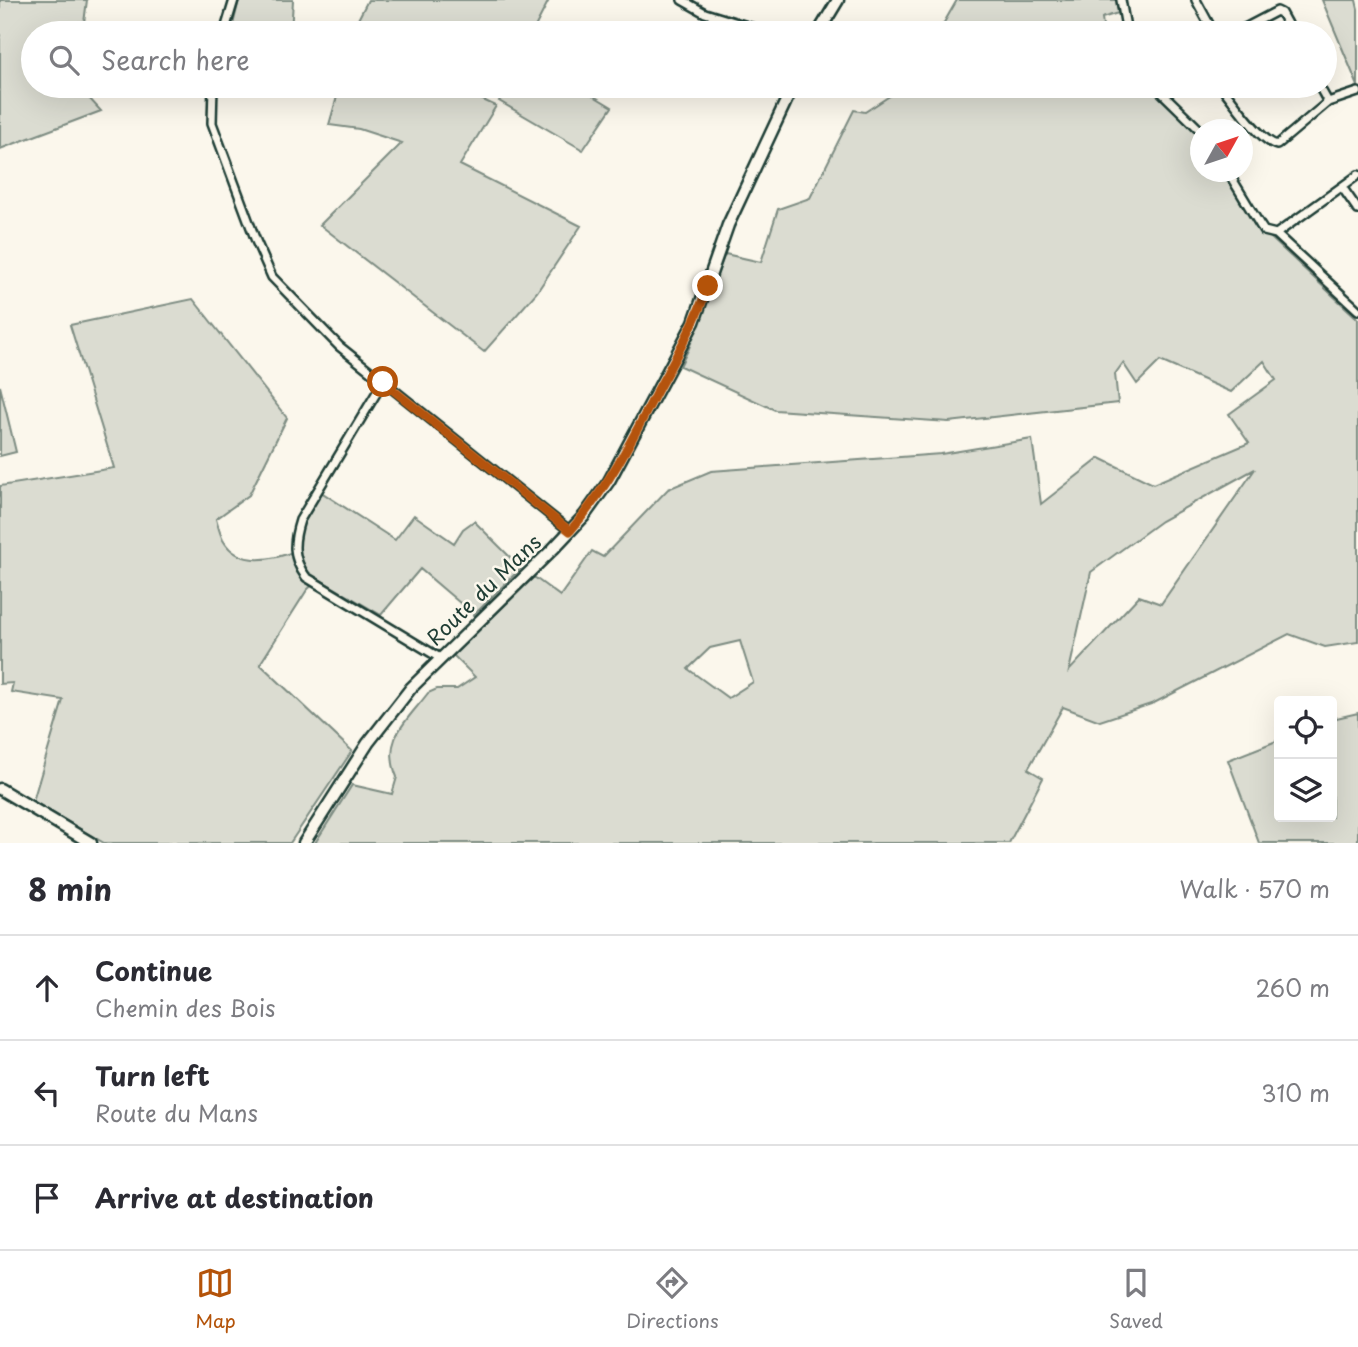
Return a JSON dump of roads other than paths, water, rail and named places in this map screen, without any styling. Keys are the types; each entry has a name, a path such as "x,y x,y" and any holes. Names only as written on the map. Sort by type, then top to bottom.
{"street":[{"path":"228,21 234,0"},
{"path":"682,0 705,13 731,21"},
{"path":"825,21 838,0"},
{"path":"1121,0 1125,21"},
{"path":"1196,0 1207,21"},
{"path":"1258,21 1277,11 1285,21"},
{"path":"1231,98 1271,144 1277,145 1328,103 1358,92"},
{"path":"213,98 212,123 272,277 339,346 570,531"},
{"name":"Route du Mans","path":"304,843 380,726 411,688 570,531 613,474 702,304 728,225 787,98"},
{"path":"1167,98 1190,120"},
{"path":"1325,98 1328,103"},
{"path":"1276,234 1358,175"},
{"path":"1234,182 1264,230 1276,234 1358,310"},
{"path":"1342,187 1358,210"},
{"path":"383,382 300,520 294,552 298,567 306,578 440,658"},
{"path":"0,789 91,843"}]}
